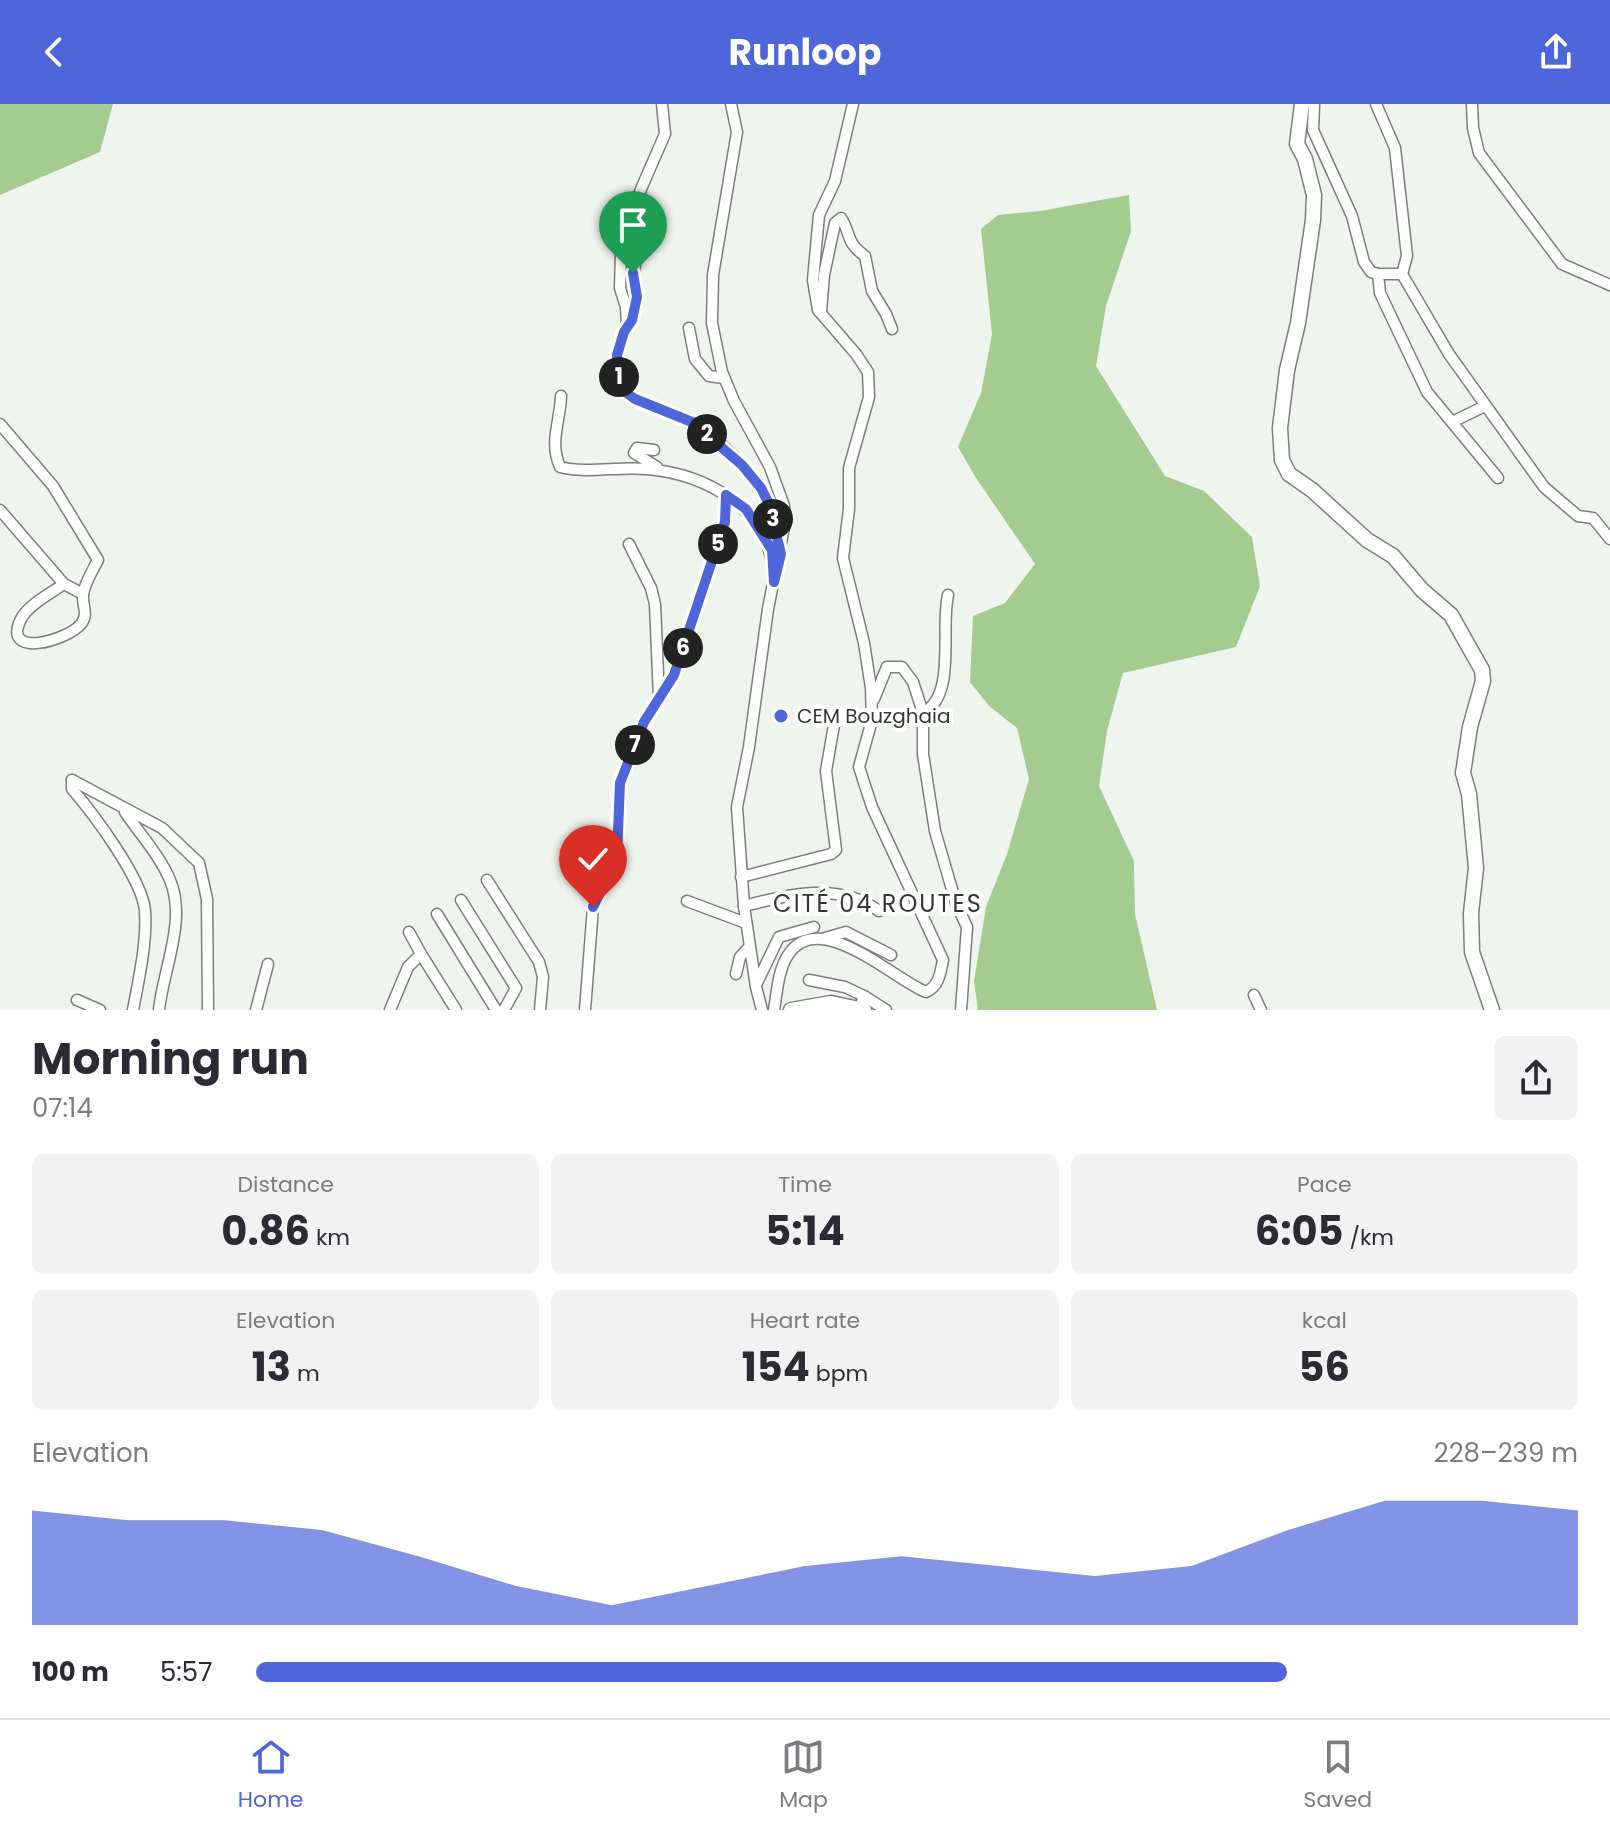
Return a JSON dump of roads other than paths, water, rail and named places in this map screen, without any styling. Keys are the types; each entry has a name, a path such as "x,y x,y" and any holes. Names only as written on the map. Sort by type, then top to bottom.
{"main road":[{"path":"1302,104 1297,144 1305,159 1314,195 1313,220 1298,323 1287,370 1280,428 1282,460 1289,474 1312,490 1367,540 1393,556 1422,590 1451,615 1482,670 1483,681 1470,727 1463,773 1469,794 1476,868 1471,913 1472,952 1492,1010"},
{"path":"791,1010 831,1003 862,1005"}],"street":[{"path":"627,328 626,307 620,288 621,253 641,189 665,134 662,104"},
{"path":"731,104 737,132 713,275 712,323 724,378 770,467 784,506 785,522 739,794 744,906 762,1010"},
{"path":"825,938 886,967 913,987 926,992 933,989 939,978 943,960 861,779 859,767 872,720 872,705 864,643 843,558 849,509 849,468 869,397 868,372 821,313 814,295 813,280 819,215 835,181 853,104"},
{"path":"1314,104 1313,130 1352,216 1364,262 1371,272 1402,274"},
{"path":"1376,104 1395,148 1407,256 1402,274 1449,354 1544,487 1578,516 1593,518 1610,539"},
{"path":"1472,104 1473,128 1479,153 1562,264 1610,285"},
{"path":"821,313 824,275 835,223 841,218 845,233 865,256 872,291 892,329"},
{"path":"635,266 633,273 637,297 632,320 617,355 619,378 625,392 692,422 742,465 761,488 769,504 781,554"},
{"path":"1378,274 1380,293 1427,392 1498,478"},
{"path":"689,328 695,359 709,376 724,378"},
{"path":"561,396 560,415 552,445 560,467 645,468 685,474 726,495 746,509 772,550 774,582"},
{"path":"1454,421 1485,406"},
{"path":"0,424 53,486 98,560 83,594 86,614 74,630 51,642 33,646 21,639 18,632 20,621 26,613 64,584"},
{"path":"654,450 637,448 634,453 666,471"},
{"path":"585,1010 593,907 617,856 620,783 644,722 674,675 725,522 726,495"},
{"path":"0,510 64,584 83,594"},
{"path":"629,544 655,604 659,698"},
{"path":"923,713 933,708 940,699 948,595"},
{"path":"872,705 887,667 902,667 913,682 923,713 923,754 933,819 956,903 967,927 961,1010"},
{"path":"741,877 831,854 836,850 826,771 835,719"},
{"path":"133,1010 141,965 145,909 130,872 72,789 72,780 162,828 199,863 207,899 208,1010"},
{"path":"124,810 169,878 175,895 175,926 159,1010"},
{"path":"487,880 539,962 543,977 540,1010"},
{"path":"744,906 793,893 815,892 859,900 879,911"},
{"path":"461,900 516,988 504,1010"},
{"path":"687,901 746,923"},
{"path":"437,914 496,1010"},
{"path":"756,987 775,941 783,935 814,927"},
{"path":"409,932 456,1010"},
{"path":"774,1010 788,954 800,943 846,932 891,955"},
{"path":"736,974 740,957 749,947"},
{"path":"390,1010 408,967 421,954"},
{"path":"752,962 767,959"},
{"path":"256,1010 268,964"},
{"path":"809,980 845,987 862,1005 886,1010"},
{"path":"1254,995 1261,1010"},
{"path":"395,999 401,1010"},
{"path":"77,1000 100,1010"}],"place":[{"name":"CEM Bouzghaia","path":"781,716"}],"district":[{"name":"CITÉ 04 ROUTES","path":"878,903"}]}
